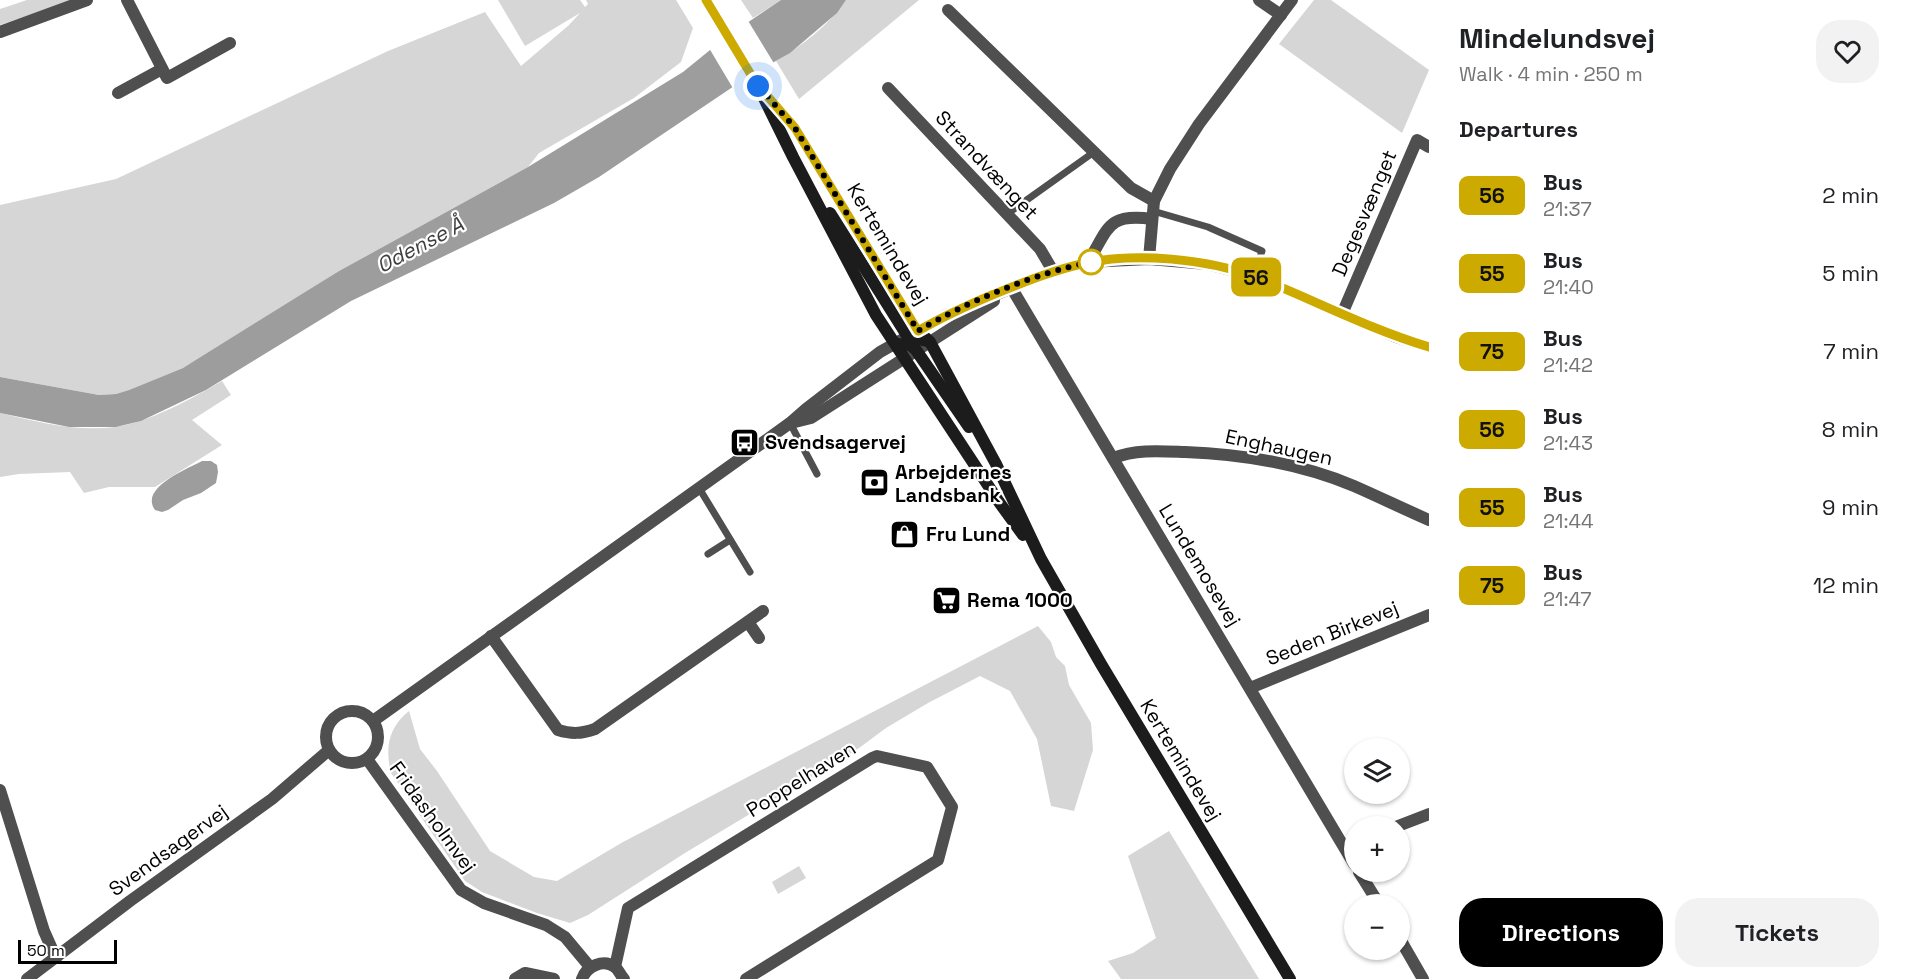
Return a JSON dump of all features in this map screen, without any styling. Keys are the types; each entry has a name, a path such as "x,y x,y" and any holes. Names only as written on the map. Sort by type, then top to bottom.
{"main road":[{"name":"Kertemindevej","path":"706,0 756,83 792,158 876,315 999,502 1041,560"},
{"name":"Kertemindevej","path":"756,83 795,128 913,334"},
{"path":"792,158 913,334 930,342"},
{"name":"Kertemindevej","path":"930,342 996,465 1041,560 1290,979"},
{"path":"896,344 910,345 916,350 996,465"}],"street":[{"path":"0,32 87,0"},
{"path":"127,0 167,78 230,42"},
{"path":"1259,0 1281,15"},
{"path":"1149,259 1153,210 1170,169 1199,124 1292,0"},
{"path":"948,10 1153,210"},
{"path":"117,93 162,69"},
{"name":"Strandvænget","path":"888,88 1040,249 1053,271"},
{"name":"Degesvænget","path":"1342,314 1417,140 1429,147"},
{"path":"1088,262 1111,225 1119,218 1153,210"},
{"path":"373,721 790,423 880,352 946,315 1053,271 1088,262 1149,259 1207,264 1254,276 1396,337 1429,346"},
{"path":"790,423 811,418 1011,287"},
{"name":"Lundemosevej","path":"1011,287 1250,688 1344,837"},
{"name":"Enghaugen","path":"1113,458 1138,451 1160,451 1214,453 1259,459 1353,485 1429,520"},
{"path":"491,636 558,729 569,733 583,733 595,729 763,611"},
{"name":"Seden Birkevej","path":"1250,688 1429,615"},
{"path":"748,622 759,638"},
{"path":"355,710 365,713 373,721 378,734 377,746 367,759 349,763 337,759 328,750 325,732 335,716 344,711 355,710"},
{"name":"Svendsagervej","path":"27,979 130,901 272,799 328,750"},
{"name":"Poppelhaven","path":"615,967 627,908 872,758 877,756 927,767 952,807 938,860 746,979"},
{"name":"Fridasholmvej","path":"367,759 461,890 484,903 546,926 564,937 579,951 590,967"},
{"path":"0,790 44,931 56,958"},
{"path":"1410,821 1429,814"},
{"path":"1410,956 1423,979"},
{"path":"582,979 590,967 605,963 615,967 624,979"},
{"path":"515,979 525,974 554,979"}],"lane":[{"path":"1007,214 1094,152"},
{"path":"1153,210 1208,227 1262,251 1254,276"},
{"path":"790,423 817,474"},
{"path":"699,488 750,572"},
{"path":"708,554 730,540"}],"shaded area":[{"path":"27,0 74,0 0,25 0,9"},
{"path":"498,0 580,0 585,7 588,4 586,0 676,0 693,28 681,62 634,98 539,153 528,167 339,271 183,368 129,390 116,394 99,395 0,377 0,205 116,179 388,51 485,12 521,66 580,13 525,46"},
{"path":"741,0 781,0 753,18"},
{"path":"846,0 919,0 799,99 776,61 815,34"},
{"path":"1314,0 1331,0 1429,70 1402,133 1279,44"},
{"path":"222,381 231,395 192,420 222,445 155,487 109,487 84,493 70,472 0,477 0,413 71,427 115,427 142,421 156,415"},
{"path":"1038,626 1051,642 1056,657 1065,666 1069,685 1091,723 1093,750 1074,811 1051,806 1037,739 1010,691 980,676 886,728 855,751 685,853 588,915 570,923 482,892 465,881 391,773 388,755 392,731 409,711 420,749 490,851 534,877 557,881 623,842"},
{"path":"1169,831 1259,979 1121,979 1108,961 1133,953 1156,938 1128,856"},
{"path":"799,866 806,878 778,894 772,882"}],"water":[{"name":"Odense Å","path":"781,0 846,0 837,13 790,53 749,76 599,177 554,203 351,301 206,390 141,421 116,427 69,427 0,413 0,377 99,395 116,394 129,390 183,368 339,271 528,167 683,72 726,37"},
{"path":"202,461 211,461 217,465 216,483 168,510 162,512 155,510 152,502 153,494 159,487 176,474"}],"pier":[{"path":"747,19 775,65 734,90 709,48"}],"bus line":[{"name":"56","path":"706,0 756,83 795,128 918,331 946,315 1053,271 1088,262 1149,259 1207,264 1254,276 1396,337 1429,347"}],"place":[{"name":"Svendsagervej","path":"744,442"},
{"name":"Arbejdernes Landsbank","path":"874,483"},
{"name":"Fru Lund","path":"905,534"},
{"name":"Rema 1000","path":"946,600"}],"route":[{"path":"758,86 756,83 795,128 918,331 946,315 1011,287 1053,271 1091,262"}]}
